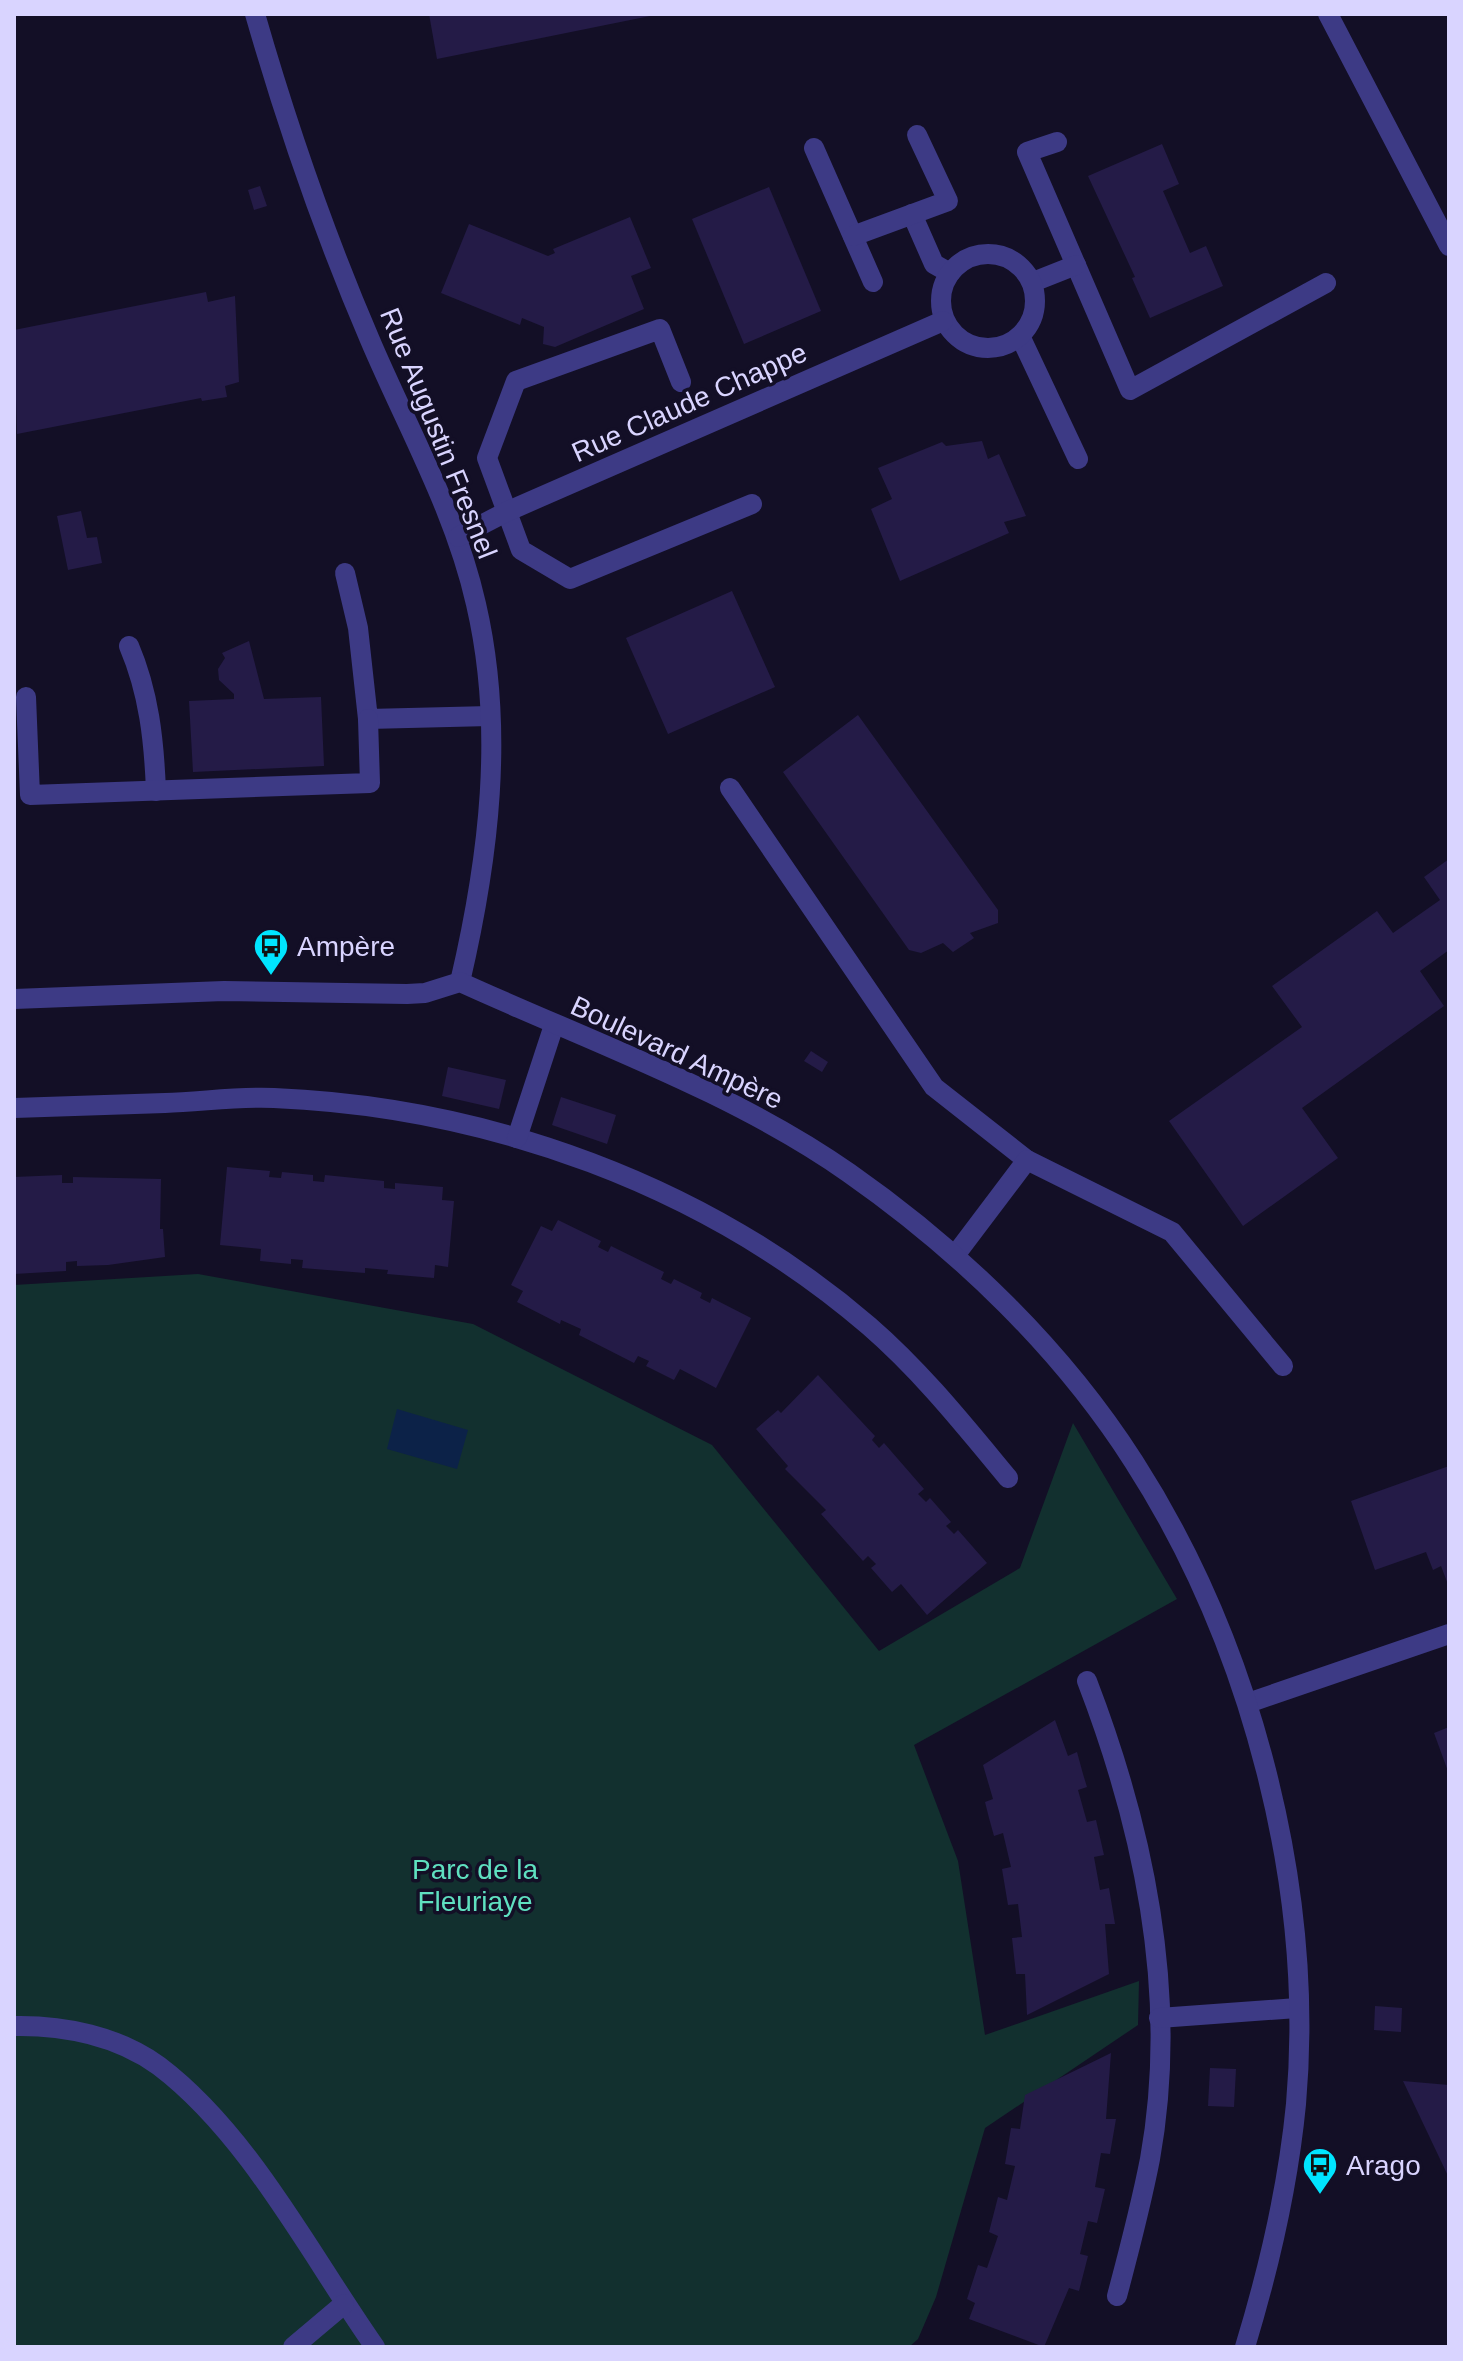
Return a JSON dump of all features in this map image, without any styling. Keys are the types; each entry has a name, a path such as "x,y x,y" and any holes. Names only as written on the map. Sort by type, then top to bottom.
{"street":[{"name":"Rue Augustin Fresnel","path":"255,14 318,212 458,537 479,617 493,777 472,925 460,982"},
{"path":"1328,14 1449,246"},
{"path":"853,236 948,201 917,135"},
{"path":"1057,142 1027,152 1130,390 1326,283"},
{"path":"814,148 873,282"},
{"path":"912,214 934,264 950,273"},
{"path":"983,252 1013,259 1033,282 1036,312 1021,338 993,350 964,344 943,321 940,291 950,273 956,265 983,252"},
{"path":"1033,282 1076,265"},
{"name":"Rue Claude Chappe","path":"458,537 506,512 943,321"},
{"path":"681,382 660,329 516,381 487,458 521,550 570,579 752,504"},
{"path":"1021,338 1078,459"},
{"path":"26,697 30,795 370,783 368,719 358,628 345,573"},
{"path":"129,646 142,675 150,719 156,791"},
{"path":"368,719 490,716"},
{"path":"730,788 934,1087 1027,1160 1172,1232 1283,1366"},
{"path":"14,999 224,991 407,994 425,993 460,982"},
{"name":"Boulevard Ampère","path":"460,982 735,1104 846,1171 956,1254 1061,1366 1133,1461 1191,1567 1248,1703 1277,1811 1292,1922 1297,2008 1296,2102 1281,2209 1245,2347"},
{"path":"517,1138 554,1025"},
{"path":"14,1108 272,1098 369,1107 517,1138 592,1161 707,1215 793,1267 870,1327 943,1399 1008,1478"},
{"path":"956,1254 1027,1160"},
{"path":"1248,1703 1449,1634"},
{"path":"1087,1681 1129,1802 1144,1869 1155,1942 1159,2018 1150,2157 1117,2296"},
{"path":"1159,2018 1297,2008"},
{"path":"14,2026 88,2033 125,2047 158,2066 193,2097 254,2168 375,2347"},
{"path":"293,2347 344,2304"}],"green space":[{"name":"Parc de la Fleuriaye","path":"198,1274 473,1324 712,1445 879,1651 1020,1568 1073,1423 1177,1599 914,1745 958,1861 985,2035 1139,1981 1138,2025 985,2128 936,2297 918,2339 909,2347 14,2347 14,1285"}],"water":[{"path":"397,1409 468,1430 457,1469 387,1449"}],"building":[{"path":"429,14 655,14 655,15 437,59"},
{"path":"1162,144 1179,184 1163,191 1190,253 1206,246 1223,286 1150,318 1132,278 1135,277 1088,176"},
{"path":"260,186 267,206 254,210 248,190"},
{"path":"769,187 821,311 744,344 692,219"},
{"path":"630,217 651,268 631,276 644,309 555,347 543,344 544,327 522,318 520,325 441,293 469,224 548,256 555,253 553,249"},
{"path":"206,292 208,302 235,296 239,382 225,386 227,397 202,401 201,398 17,434 14,330"},
{"path":"982,441 988,459 999,454 1026,516 1004,522 1009,533 900,581 871,509 892,499 878,468 942,442 946,446"},
{"path":"81,511 87,538 97,537 102,563 68,570 57,516"},
{"path":"732,591 775,687 668,734 626,638"},
{"path":"249,641 264,699 321,697 324,766 193,772 189,701 234,699 234,694 219,680 218,669 225,658 222,653"},
{"path":"858,715 998,910 998,923 970,933 974,938 953,952 943,943 921,953 909,950 783,772"},
{"path":"1449,859 1449,950 1420,971 1444,1006 1302,1108 1338,1158 1243,1226 1169,1121 1302,1027 1272,986 1377,911 1393,933 1440,900 1424,877"},
{"path":"811,1051 828,1062 822,1072 804,1061"},
{"path":"448,1067 506,1080 499,1109 442,1096"},
{"path":"561,1097 616,1115 607,1144 552,1125"},
{"path":"227,1167 270,1171 269,1177 281,1178 282,1172 313,1175 313,1181 324,1182 325,1175 384,1181 384,1188 395,1189 395,1183 443,1187 442,1200 454,1201 448,1267 435,1265 434,1278 387,1274 388,1270 365,1268 365,1273 302,1268 303,1260 291,1259 291,1264 260,1261 261,1249 220,1245"},
{"path":"62,1175 62,1183 73,1183 73,1177 161,1179 160,1229 163,1229 165,1257 108,1265 77,1266 77,1261 66,1262 66,1271 14,1274 14,1177"},
{"path":"558,1220 601,1241 598,1247 608,1252 611,1246 664,1272 661,1279 671,1284 674,1279 702,1293 700,1298 710,1303 712,1298 751,1318 716,1388 680,1369 674,1380 646,1366 649,1361 638,1356 634,1363 579,1335 581,1329 561,1320 560,1324 517,1302 523,1291 511,1285 541,1226 552,1231"},
{"path":"818,1375 875,1436 872,1440 879,1448 884,1443 924,1489 918,1494 926,1502 930,1498 951,1522 946,1526 954,1534 958,1530 987,1563 927,1615 901,1584 892,1592 871,1568 876,1564 868,1556 863,1561 821,1514 826,1510 785,1469 788,1466 756,1429 778,1410 781,1413"},
{"path":"1449,1466 1449,1587 1441,1566 1433,1570 1426,1552 1375,1570 1351,1501"},
{"path":"1055,1720 1068,1756 1077,1752 1087,1787 1078,1790 1087,1822 1096,1820 1104,1855 1094,1857 1100,1890 1109,1888 1115,1924 1105,1924 1109,1974 1027,2015 1025,1974 1016,1974 1012,1938 1022,1937 1018,1904 1008,1905 1002,1869 1011,1867 1003,1833 994,1836 989,1818 985,1802 993,1799 983,1765"},
{"path":"1449,1727 1449,1774 1434,1733"},
{"path":"1375,2006 1402,2008 1401,2032 1374,2030"},
{"path":"1111,2053 1106,2119 1116,2119 1110,2154 1101,2153 1095,2187 1105,2189 1097,2223 1088,2221 1080,2254 1088,2256 1079,2291 1069,2288 1044,2347 969,2319 975,2303 967,2299 978,2265 987,2268 998,2236 989,2232 998,2197 1007,2200 1015,2166 1005,2164 1011,2128 1020,2129 1025,2095"},
{"path":"1210,2068 1236,2069 1234,2107 1208,2106"},
{"path":"1403,2081 1449,2085 1449,2178"}],"place":[{"name":"Ampère","path":"271,977"},
{"name":"Arago","path":"1320,2196"}]}
